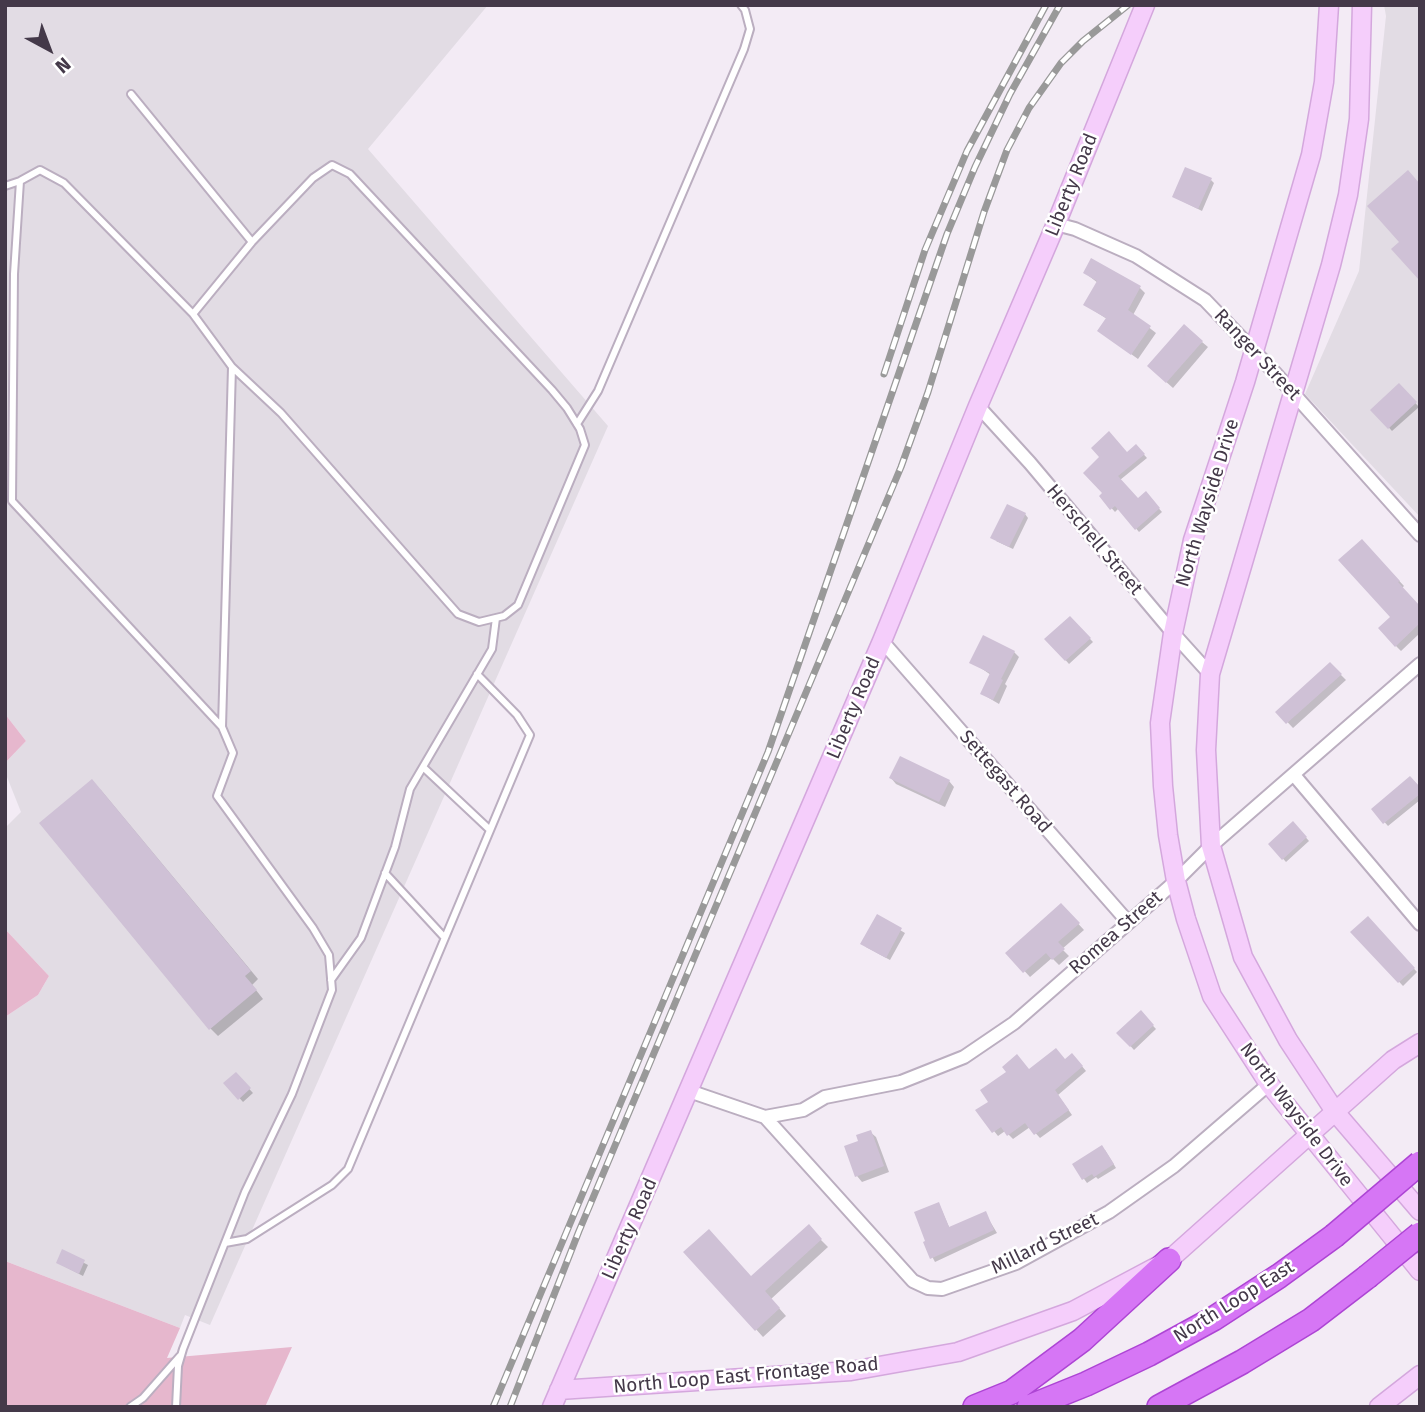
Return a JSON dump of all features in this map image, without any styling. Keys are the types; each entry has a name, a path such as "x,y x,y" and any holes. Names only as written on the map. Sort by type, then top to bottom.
{"highway":[{"name":"North Loop East","path":"1029,1407 1149,1354 1213,1319 1334,1236 1420,1164"},
{"path":"1158,1407 1242,1362 1311,1320 1420,1234"},
{"path":"975,1407 1012,1392 1082,1340 1169,1259"}],"main road":[{"name":"Liberty Road","path":"556,1398 882,641 1145,5"},
{"name":"North Wayside Drive","path":"1329,5 1324,82 1311,155 1254,350 1193,540 1172,633 1160,723 1163,786 1176,881 1212,996 1269,1084 1420,1271"},
{"name":"North Wayside Drive","path":"1362,5 1359,119 1348,195 1331,265 1210,674 1206,750 1211,846 1243,957 1288,1040 1336,1113 1420,1211"},
{"name":"North Loop East Frontage Road","path":"556,1398 850,1371 958,1352 1073,1311 1169,1259 1393,1060 1420,1043"},
{"path":"1379,1407 1420,1376"}],"street":[{"name":"Ranger Street","path":"1056,224 1075,229 1136,256 1205,300 1254,350 1420,535"},
{"name":"Herschell Street","path":"978,406 1210,674"},
{"name":"Settegast Road","path":"882,641 1128,922"},
{"name":"Romea Street","path":"765,1117 803,1110 825,1097 901,1082 964,1057 1014,1023 1176,881 1211,846 1420,664"},
{"path":"1294,775 1420,924"},
{"name":"Millard Street","path":"689,1091 765,1117 912,1281 929,1288 942,1289 1016,1263 1110,1212 1174,1166 1269,1084"}],"lane":[{"path":"577,424 598,391 744,50 750,29 741,5"},
{"path":"131,94 251,242"},
{"path":"5,186 40,170 64,183 193,314 232,367 281,413 458,614 479,622 504,616 518,605 585,445 577,424 552,390 351,174 332,165 313,178 251,242 193,314"},
{"path":"20,181 14,274 12,501 222,727 233,753 217,796 313,928 329,955 332,990 292,1094 245,1192 181,1355 176,1407"},
{"path":"222,727 232,367"},
{"path":"331,980 361,938 395,847 410,789 492,649 496,618"},
{"path":"225,1243 247,1239 332,1185 348,1169 530,735 517,715 477,674"},
{"path":"423,767 489,830"},
{"path":"385,873 444,937"},
{"path":"130,1407 143,1398 171,1363 181,1355"}],"shaded area":[{"path":"5,5 488,5 368,149 608,426 210,1325 185,1315 180,1328 5,1261 5,1017 38,995 49,976 5,929 5,828 21,812 5,772 5,763 26,741 5,714"},
{"path":"1384,5 1420,5 1420,517 1305,394 1359,271 1386,16"},
{"path":"5,714 26,741 5,763"},
{"path":"5,929 49,976 38,995 5,1017"},
{"path":"5,1261 180,1328 167,1358 292,1347 265,1407 5,1407"}],"building":[{"path":"1185,167 1212,178 1198,209 1172,197"},
{"path":"1408,170 1420,184 1420,281 1391,249 1399,242 1367,206"},
{"path":"1091,258 1141,286 1128,310 1151,326 1131,355 1097,331 1106,318 1083,305 1097,281 1083,273"},
{"path":"1184,324 1203,341 1166,383 1147,366"},
{"path":"1399,383 1417,402 1388,429 1370,410"},
{"path":"1109,431 1127,452 1136,444 1145,454 1118,476 1138,498 1146,491 1160,508 1135,530 1115,506 1110,510 1099,496 1102,493 1083,473 1099,457 1091,448"},
{"path":"1007,504 1026,513 1009,547 990,538"},
{"path":"1362,539 1420,606 1420,623 1395,647 1378,628 1390,617 1338,560"},
{"path":"1070,616 1091,638 1065,661 1044,639"},
{"path":"983,635 1015,651 993,700 980,694 990,673 969,663"},
{"path":"1330,662 1342,674 1286,724 1275,712"},
{"path":"900,756 950,780 939,802 889,778"},
{"path":"1410,776 1420,787 1420,794 1383,824 1371,809"},
{"path":"92,779 251,971 245,976 257,990 209,1030 39,823"},
{"path":"1293,821 1307,837 1282,860 1268,844"},
{"path":"1061,903 1080,923 1058,942 1065,949 1052,960 1046,953 1023,973 1005,953"},
{"path":"877,914 902,928 886,958 860,944"},
{"path":"1368,916 1415,968 1398,983 1350,932"},
{"path":"1141,1010 1154,1025 1130,1047 1116,1033"},
{"path":"1056,1048 1065,1059 1072,1053 1083,1066 1055,1090 1069,1110 1034,1135 1025,1123 1007,1136 1001,1127 992,1133 975,1110 988,1102 980,1090 1006,1072 1002,1067 1017,1054 1029,1069"},
{"path":"236,1072 251,1088 238,1100 223,1083"},
{"path":"871,1130 884,1166 855,1177 844,1146 858,1141 856,1135"},
{"path":"1102,1145 1114,1164 1094,1177 1092,1174 1082,1180 1072,1164"},
{"path":"939,1202 949,1227 986,1211 994,1230 930,1259 914,1212"},
{"path":"809,1224 822,1239 765,1291 780,1308 755,1331 683,1252 709,1229 751,1276"},
{"path":"62,1249 85,1260 79,1274 56,1263"}],"railway":[{"path":"884,374 925,250 967,151 1046,5"},
{"path":"493,1407 768,752 947,234 1010,94 1060,5"},
{"path":"510,1407 579,1231 901,467 928,392 984,212 1007,150 1029,108 1061,63 1083,41 1128,5"}]}
